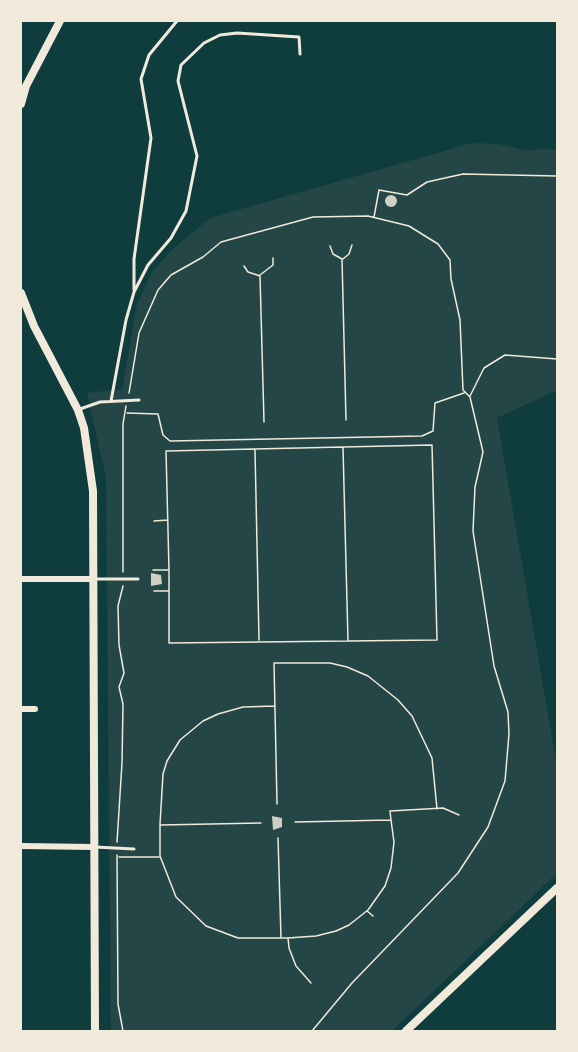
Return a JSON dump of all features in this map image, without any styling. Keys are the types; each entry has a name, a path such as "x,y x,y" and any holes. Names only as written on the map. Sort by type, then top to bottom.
{"street":[{"path":"21,104 26,87 60,21"},
{"path":"21,292 34,326 78,410 84,428 93,491 95,1031"},
{"path":"21,579 92,579"},
{"path":"21,709 35,709"},
{"path":"21,846 93,847"},
{"path":"406,1031 557,888"}],"lane":[{"path":"134,292 134,259 151,138 141,79 149,56 177,21"},
{"path":"111,401 126,320 134,292 148,265 171,238 186,212 197,156 178,81 182,65 204,42 220,35 237,33 299,37 300,54"},
{"path":"78,410 111,401 139,400"},
{"path":"92,579 138,579"},
{"path":"93,847 134,849"}],"path":[{"path":"374,217 379,190 407,195 427,182 463,174 557,176"},
{"path":"123,1031 118,1004 117,848 123,751 123,704 119,687 124,673 119,645 118,606 122,595 123,579 123,424 144,318 158,290 171,275 203,257 221,242 313,217 347,215 374,217 409,226 438,244 450,260 451,279 460,320 460,374 465,393 470,397 483,452 475,487 475,553 494,666 508,712 509,734 505,781 488,827 458,873 352,983 312,1031"},
{"path":"342,259 349,254 352,245"},
{"path":"330,246 333,254 342,259"},
{"path":"260,276 273,265 273,258"},
{"path":"342,259 346,420"},
{"path":"244,266 248,272 260,276"},
{"path":"260,276 264,422"},
{"path":"470,397 484,368 499,358 517,355 542,360 557,359"},
{"path":"125,413 158,414 164,437 170,441 422,436 433,431 435,403 465,393"},
{"path":"432,445 437,640 169,643 166,451 255,449 432,445"},
{"path":"343,447 348,641"},
{"path":"255,449 259,642"},
{"path":"154,520 168,520"},
{"path":"153,570 169,570"},
{"path":"154,591 169,591"},
{"path":"277,804 274,663 338,664 368,676 398,700 420,729 432,758 437,809"},
{"path":"275,706 253,706 225,711 203,721 180,740 167,761 163,774 160,857 176,897 206,926 238,938 288,938 316,936 336,931 367,910 385,886 391,868 394,842 390,811 437,809 459,815"},
{"path":"295,822 391,820"},
{"path":"160,825 261,823"},
{"path":"278,838 281,938"},
{"path":"117,857 160,857"},
{"path":"367,910 373,916"},
{"path":"288,938 296,966 311,983"}],"shaded area":[{"path":"472,143 498,144 524,150 557,149 557,390 497,418 557,767 557,873 392,1031 111,1031 106,478 87,393 122,389 137,304 152,272 174,248 210,218"}],"building":[{"path":"391,195 397,201 391,207 385,201"},
{"path":"151,573 161,575 162,584 151,586"},
{"path":"272,816 282,818 282,827 273,830"}]}
